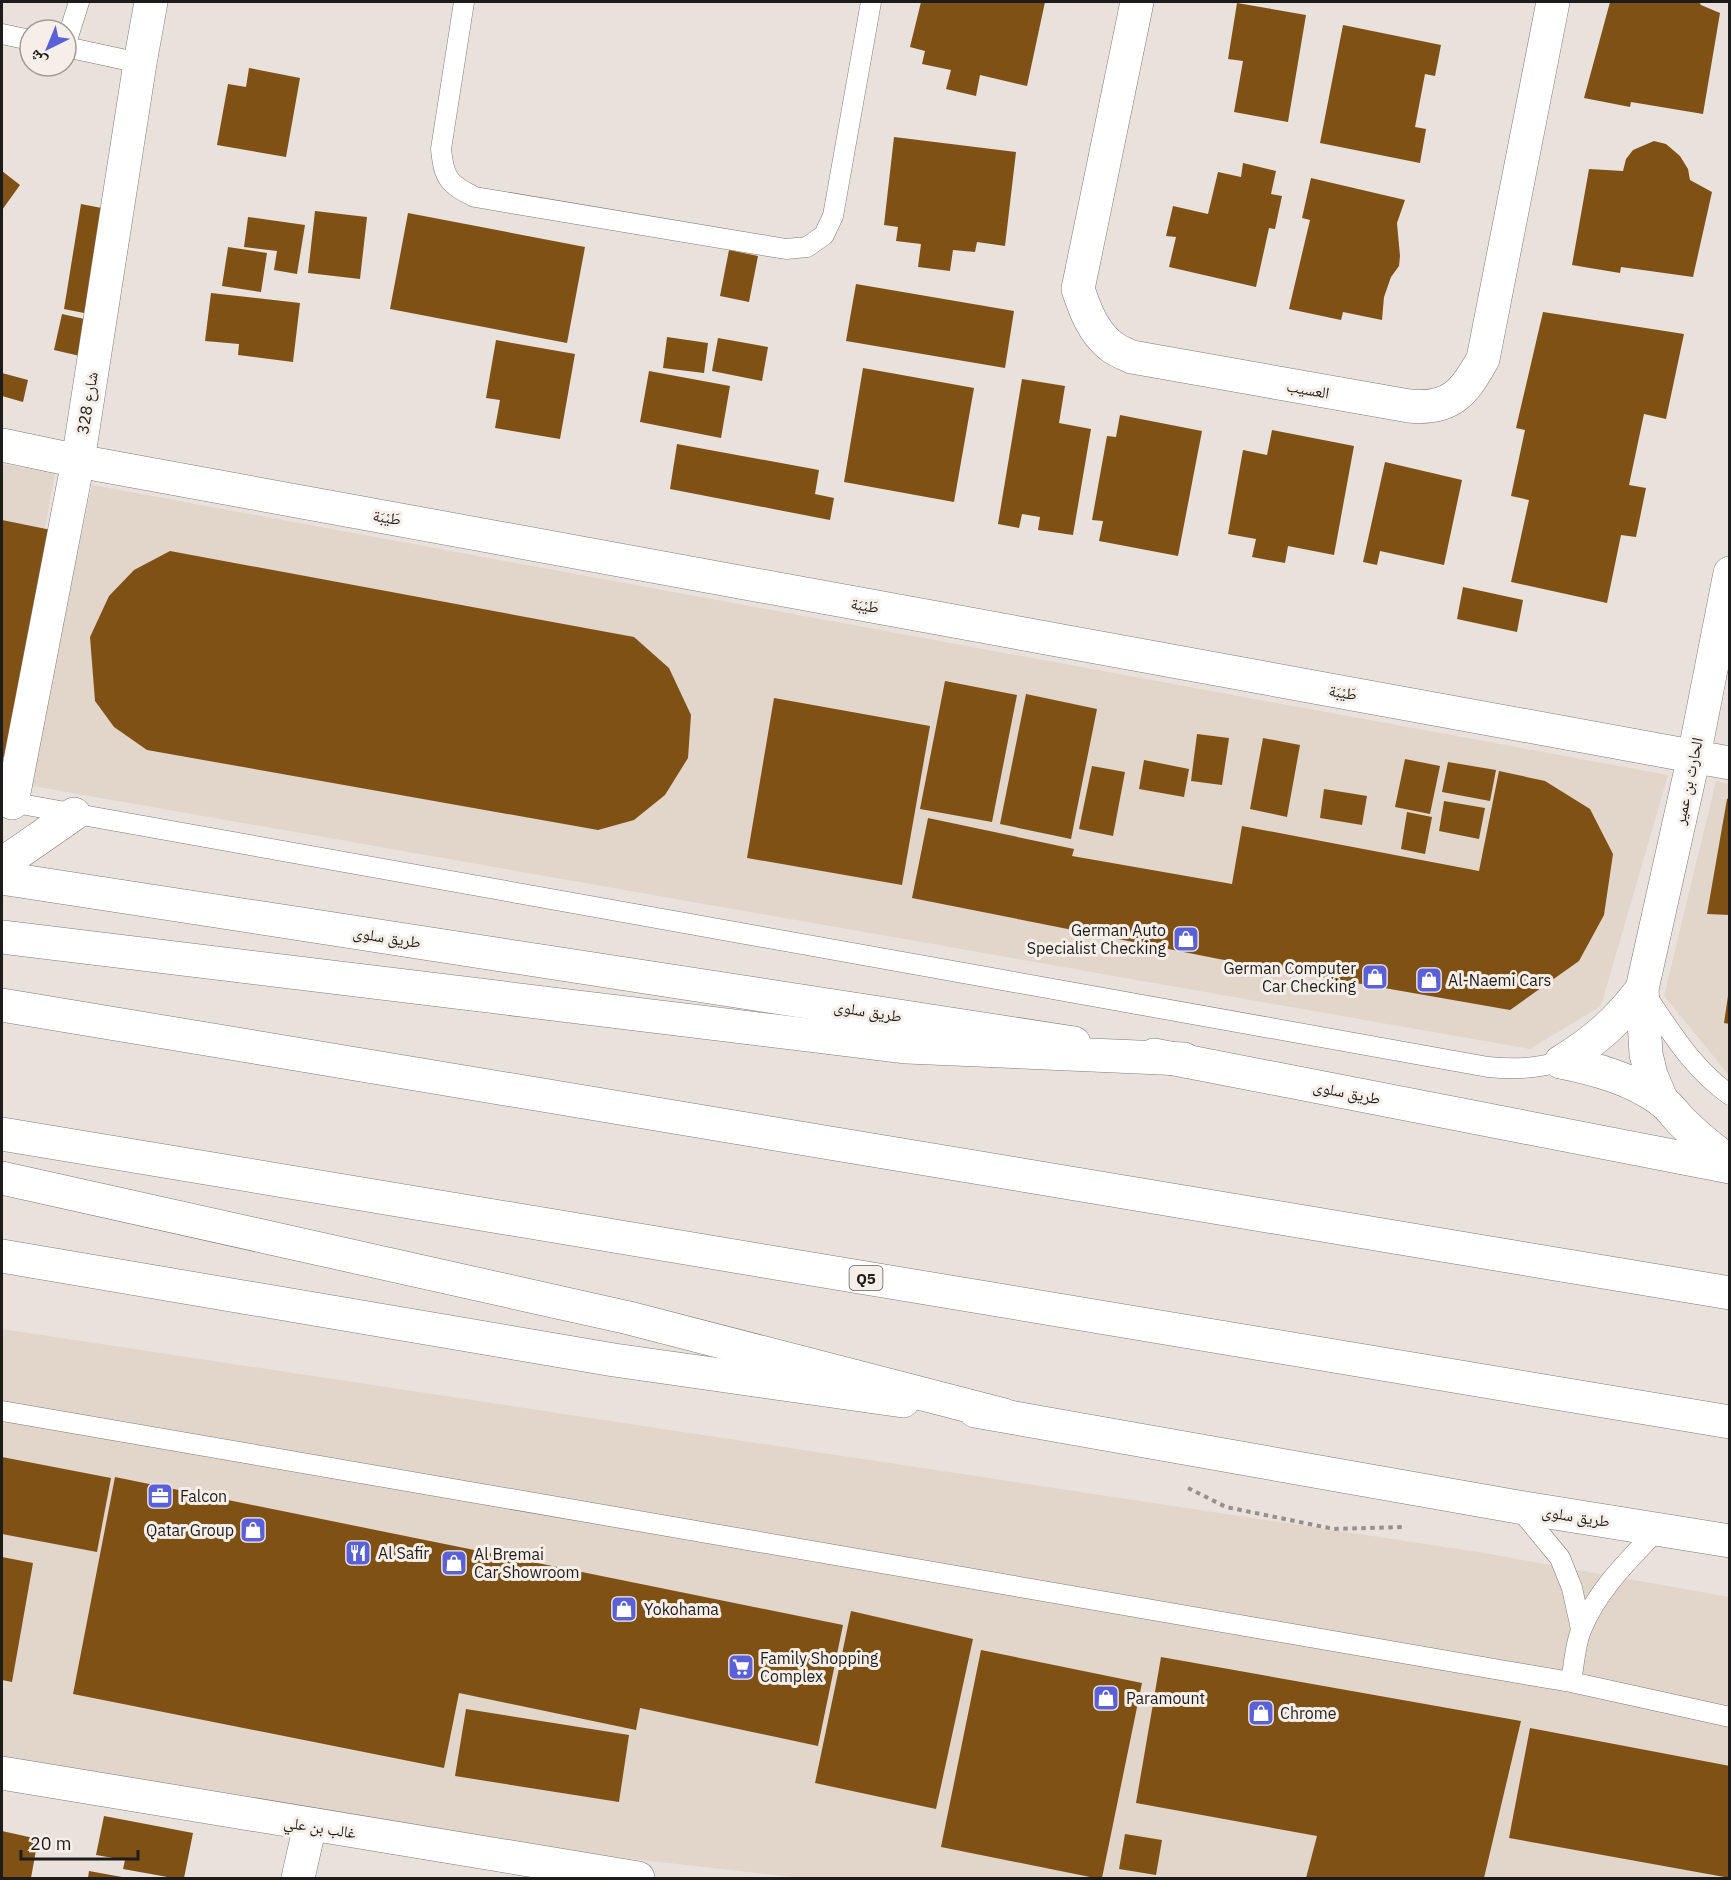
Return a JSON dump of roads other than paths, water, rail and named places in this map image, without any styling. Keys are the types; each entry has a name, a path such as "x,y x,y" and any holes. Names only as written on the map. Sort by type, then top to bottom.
{"main road":[{"name":"شارع 328","path":"7,802 78,461 151,2"},
{"name":"العسيب","path":"1137,2 1078,289 1085,313 1099,334 1111,347 1132,357 1424,408 1439,405 1455,397 1469,383 1483,359 1552,2"},
{"name":"طَيْبَة","path":"2,445 78,461 1730,763"},
{"name":"الحارث بن عمير","path":"1641,989 1694,756 1730,573"},
{"path":"2,864 74,814"},
{"name":"طريق سلوى","path":"2,878 1184,1059 1730,1167"},
{"path":"2,937 908,1047 1184,1059"},
{"path":"1562,1062 1606,1030 1625,1011 1641,989"},
{"path":"1641,989 1646,1054 1651,1075 1662,1101"},
{"path":"2,1005 1730,1293"},
{"path":"1562,1062 1588,1067 1639,1087 1662,1101 1692,1131 1730,1162"},
{"name":"Q5","path":"2,1134 1730,1422"},
{"path":"2,1178 629,1318 1004,1415"},
{"name":"طريق سلوى","path":"2,1256 614,1360 1004,1415 1518,1507 1730,1541"},
{"name":"غالب بن علي","path":"2,1773 310,1826 638,1878"},
{"path":"298,1878 310,1826"}],"lane":[{"path":"74,18 79,2"},
{"path":"465,2 441,149 443,171 456,188 475,196 786,249 807,247 824,235 833,216 871,2"},
{"path":"2,34 18,37"},
{"path":"78,48 140,63"},
{"path":"7,802 1488,1067 1533,1068 1562,1062"},
{"path":"1641,989 1690,1060 1714,1084 1730,1095"},
{"path":"2,1412 1571,1683 1730,1717"},
{"path":"1518,1507 1560,1558 1572,1588 1581,1629"},
{"path":"1571,1683 1581,1629 1601,1593 1658,1529"}],"place":[{"name":"German Auto Specialist Checking","path":"1186,939"},
{"name":"German Computer Car Checking","path":"1375,977"},
{"name":"Al-Naemi Cars","path":"1429,980"},
{"name":"Falcon","path":"160,1496"},
{"name":"Qatar Group","path":"253,1530"},
{"name":"Al Safir","path":"358,1553"},
{"name":"Al Bremai Car Showroom","path":"454,1563"},
{"name":"Yokohama","path":"624,1609"},
{"name":"Family Shopping Complex","path":"741,1667"},
{"name":"Paramount","path":"1106,1698"},
{"name":"Chrome","path":"1261,1713"}]}
